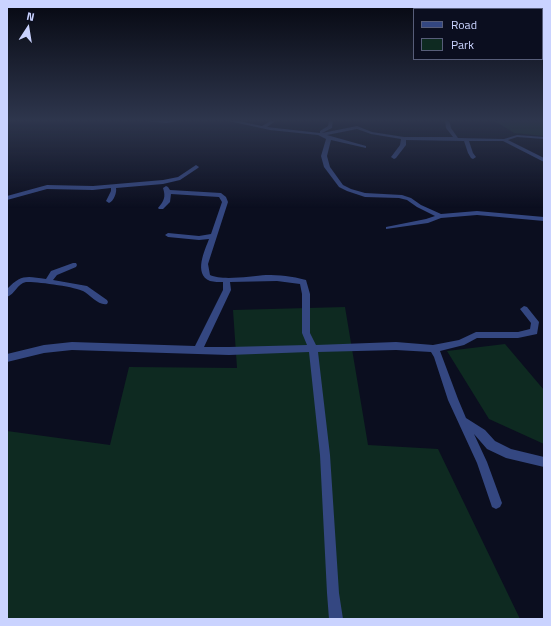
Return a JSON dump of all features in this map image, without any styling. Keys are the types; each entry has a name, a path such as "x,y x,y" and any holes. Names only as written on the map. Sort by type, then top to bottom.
{"street":[{"path":"324,149 327,167 341,186 365,195 400,196 409,199 419,206 440,216 477,213 544,219"},
{"path":"394,157 400,149"},
{"path":"469,149 473,156"},
{"path":"522,149 544,160"},
{"path":"7,198 47,187 71,188 163,182 180,178 196,167"},
{"path":"161,208 167,202 167,192 163,182"},
{"path":"110,202 114,191 113,186"},
{"path":"167,192 214,194 224,198 225,202 222,214 212,236 204,264 207,276 212,279 226,280 252,278 295,278 303,282 306,294 306,333 313,348 325,455 333,593 336,619"},
{"path":"388,228 428,222 435,220 440,216"},
{"path":"168,235 199,238 212,236"},
{"path":"48,282 54,273 73,265"},
{"path":"7,294 18,282 27,280 84,288 104,302"},
{"path":"198,350 227,290 226,280"},
{"path":"7,358 44,349 72,346 198,350 396,346 433,348 461,343 476,335 518,335 534,332 535,322 524,308"},
{"path":"433,348 438,355 453,400 482,462 496,503"},
{"path":"464,422 481,433 491,445 510,454 544,462"}],"green space":[{"path":"345,307 368,445 438,449 520,619 7,619 7,431 110,445 129,367 237,368 233,310"},
{"path":"505,344 544,390 544,444 489,419 447,351"}]}
